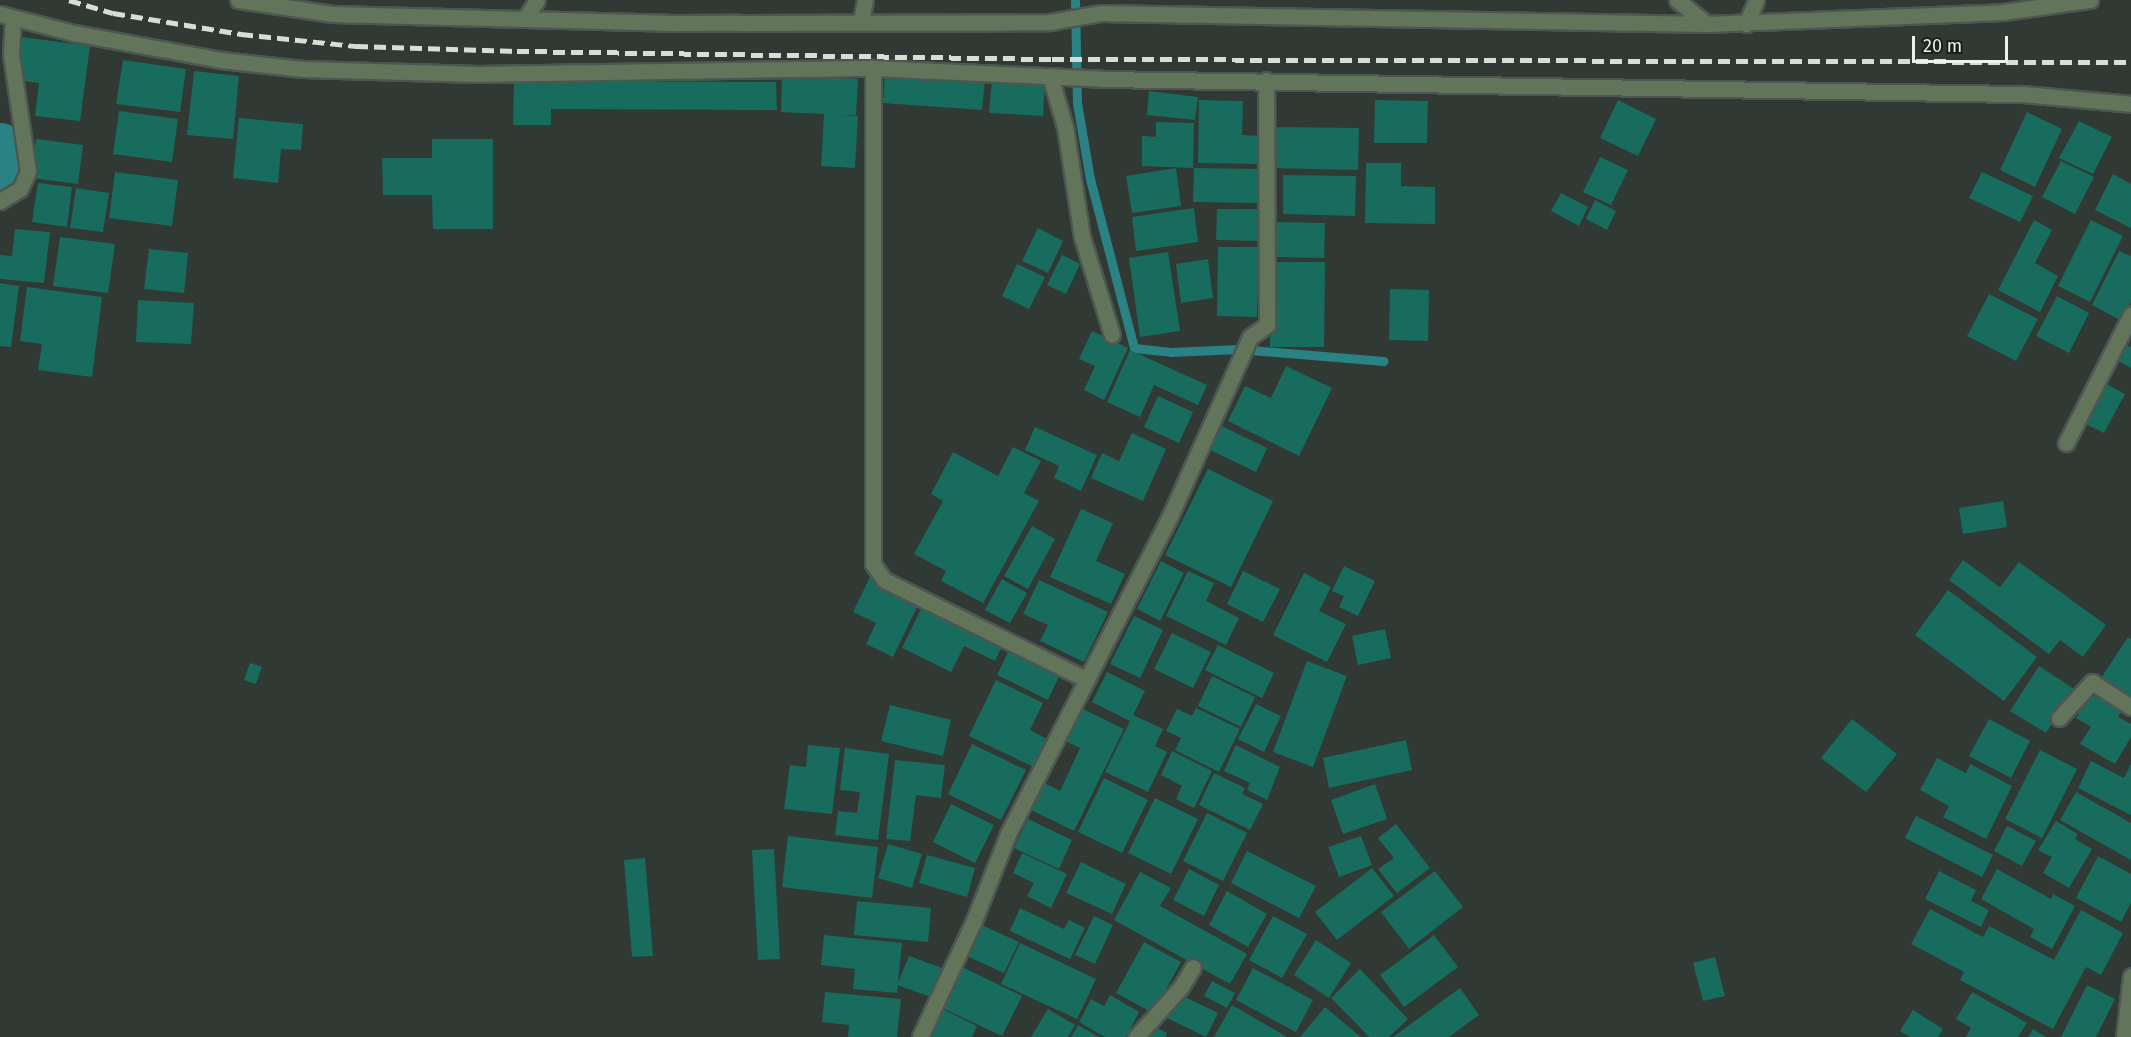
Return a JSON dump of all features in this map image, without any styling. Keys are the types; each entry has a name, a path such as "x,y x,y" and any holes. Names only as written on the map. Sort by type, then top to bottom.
{"street":[{"path":"238,0 333,14 526,17 668,23 1050,22 1101,13 1707,24 2003,12 2090,0"},
{"path":"526,17 537,0"},
{"path":"861,21 865,0"},
{"path":"1677,0 1707,24"},
{"path":"1746,24 1756,0"},
{"path":"4,199 20,189 28,171 7,16 221,60 303,69 479,74 873,68 1103,78 2022,94 2131,104"},
{"path":"873,68 873,564 885,580 1087,680"},
{"path":"1050,76 1065,127 1082,237 1112,335"},
{"path":"920,1037 973,923 1008,834 1170,516 1250,337 1267,325 1266,80"},
{"path":"2066,443 2131,315"},
{"path":"2060,718 2092,682 2131,707"},
{"path":"1136,1037 1181,987 1193,967"},
{"path":"2124,1037 2131,976"}],"building":[{"path":"22,37 90,46 80,121 35,116 39,83 16,80"},
{"path":"123,60 186,69 180,112 116,104"},
{"path":"194,71 239,76 233,139 187,135"},
{"path":"885,71 985,78 982,110 883,103"},
{"path":"782,76 858,79 856,115 841,115 858,116 855,168 821,166 824,114 781,112"},
{"path":"992,79 1045,82 1043,116 989,113"},
{"path":"514,81 776,82 777,110 551,109 551,125 513,125"},
{"path":"1149,91 1198,97 1195,120 1147,115"},
{"path":"1199,100 1243,101 1242,135 1261,136 1260,164 1198,163"},
{"path":"1375,100 1428,101 1427,143 1374,143"},
{"path":"1618,100 1656,119 1638,156 1600,138"},
{"path":"119,111 178,119 172,162 113,154"},
{"path":"2027,112 2062,129 2035,187 2000,170"},
{"path":"239,118 303,124 301,150 281,149 278,183 233,178"},
{"path":"2079,121 2112,137 2093,174 2059,158"},
{"path":"1156,122 1194,123 1193,168 1142,166 1142,136 1156,137"},
{"path":"1271,127 1359,128 1358,170 1270,168"},
{"path":"36,139 83,145 78,184 31,178"},
{"path":"432,139 493,139 493,229 433,229 432,195 383,195 382,158 432,158"},
{"path":"1600,157 1628,170 1611,205 1583,192"},
{"path":"2061,161 2094,177 2075,214 2042,197"},
{"path":"1366,163 1401,163 1401,186 1435,187 1435,224 1365,223"},
{"path":"1176,168 1181,206 1132,213 1126,176"},
{"path":"1194,168 1260,169 1259,203 1193,202"},
{"path":"115,172 178,180 172,226 109,218"},
{"path":"1982,172 2033,196 2020,222 1969,198"},
{"path":"2113,174 2131,184 2131,228 2095,210"},
{"path":"1283,175 1356,176 1355,216 1283,214"},
{"path":"38,183 72,187 67,227 32,222"},
{"path":"76,188 109,193 103,232 70,228"},
{"path":"1561,193 1588,207 1579,226 1551,211"},
{"path":"1595,200 1616,211 1607,230 1586,219"},
{"path":"1194,208 1198,242 1136,251 1132,217"},
{"path":"1217,209 1259,209 1259,241 1216,240"},
{"path":"2034,220 2052,230 2035,263 2058,276 2040,312 1998,290"},
{"path":"2091,220 2123,236 2090,302 2058,286"},
{"path":"1276,222 1325,223 1324,258 1275,257"},
{"path":"1038,228 1063,241 1048,273 1022,261"},
{"path":"15,229 50,232 44,283 0,279 0,255 12,256"},
{"path":"60,237 115,244 108,293 53,286"},
{"path":"1218,247 1259,247 1257,317 1217,316"},
{"path":"149,249 188,253 184,293 144,289"},
{"path":"2119,251 2131,256 2131,302 2122,321 2092,305"},
{"path":"1168,252 1180,331 1140,337 1129,258"},
{"path":"1062,255 1080,264 1066,294 1047,285"},
{"path":"1208,259 1213,298 1181,303 1176,264"},
{"path":"1272,262 1325,262 1324,347 1270,347"},
{"path":"1017,264 1045,277 1029,309 1002,296"},
{"path":"0,283 19,286 11,347 0,346"},
{"path":"27,287 102,297 92,377 38,370 42,344 20,341"},
{"path":"1390,289 1429,290 1428,341 1389,340"},
{"path":"1989,294 2038,319 2016,361 1967,336"},
{"path":"2057,296 2089,313 2069,353 2036,336"},
{"path":"138,300 194,303 191,344 136,342"},
{"path":"1092,331 1128,348 1104,400 1084,390 1095,366 1079,359"},
{"path":"2124,344 2131,347 2131,368 2116,360"},
{"path":"1130,350 1207,385 1198,405 1154,385 1140,417 1107,402"},
{"path":"1286,366 1332,388 1299,456 1228,421 1245,386 1271,398"},
{"path":"2103,382 2125,394 2104,433 2083,423"},
{"path":"1158,396 1193,412 1179,443 1144,427"},
{"path":"1222,426 1267,448 1256,472 1210,450"},
{"path":"1035,427 1097,455 1081,491 1054,478 1059,466 1025,450"},
{"path":"1132,433 1166,449 1143,501 1091,478 1102,453 1119,461"},
{"path":"1013,447 1041,461 1024,493 1039,501 983,603 941,581 946,571 914,554 943,501 931,494 953,452 998,476"},
{"path":"1208,469 1273,501 1231,587 1165,555"},
{"path":"2003,501 2007,527 1963,534 1959,508"},
{"path":"1081,509 1113,523 1096,561 1125,574 1111,604 1050,577"},
{"path":"1032,526 1055,539 1028,589 1004,576"},
{"path":"1963,560 2000,587 2019,562 2106,625 2083,657 2060,640 2049,654 1949,580"},
{"path":"1161,561 1184,573 1160,621 1137,609"},
{"path":"1344,566 1375,581 1358,616 1339,607 1344,596 1332,591"},
{"path":"1188,571 1214,583 1206,601 1239,618 1226,645 1166,616"},
{"path":"1243,571 1280,589 1263,622 1227,604"},
{"path":"1304,573 1331,587 1319,611 1346,624 1327,662 1273,635"},
{"path":"870,577 920,601 893,657 866,644 876,623 853,612"},
{"path":"1002,579 1027,593 1010,623 985,610"},
{"path":"1039,580 1108,612 1084,662 1040,641 1048,625 1023,614"},
{"path":"1948,590 2037,657 2004,701 1915,635"},
{"path":"924,603 1004,642 995,661 964,646 951,672 902,648"},
{"path":"1134,616 1163,630 1140,678 1110,664"},
{"path":"1385,629 1391,658 1358,665 1352,636"},
{"path":"1172,633 1211,652 1193,688 1154,669"},
{"path":"2128,637 2131,639 2131,697 2101,678"},
{"path":"1218,645 1274,673 1262,698 1205,670"},
{"path":"1010,648 1061,672 1048,700 997,675"},
{"path":"1307,661 1347,676 1313,767 1273,752"},
{"path":"250,663 262,667 256,684 244,680"},
{"path":"2039,666 2074,689 2046,733 2010,711"},
{"path":"1107,672 1145,691 1133,715 1163,729 1155,746 1167,752 1148,792 1105,772 1130,721 1092,702"},
{"path":"1212,676 1255,697 1241,727 1198,706"},
{"path":"996,680 1043,703 1030,730 1051,741 1038,769 969,736"},
{"path":"2091,692 2122,710 2118,717 2131,724 2131,737 2115,764 2080,744 2091,727 2076,718"},
{"path":"1256,704 1281,716 1264,752 1238,739"},
{"path":"890,705 951,720 943,756 881,741"},
{"path":"1079,707 1124,729 1074,831 1029,809 1042,782 1060,791 1080,748 1063,740"},
{"path":"1196,708 1240,729 1219,772 1175,750 1181,738 1166,731 1177,709 1192,716"},
{"path":"1852,719 1897,754 1866,792 1821,758"},
{"path":"1989,719 2030,741 2011,778 1969,756"},
{"path":"1406,740 1412,770 1329,788 1323,758"},
{"path":"972,744 1026,770 1001,820 948,794"},
{"path":"808,745 840,748 832,814 784,809 790,765 806,767"},
{"path":"1236,745 1280,767 1267,800 1247,790 1250,783 1224,771"},
{"path":"845,748 889,754 878,840 835,835 838,811 857,813 860,792 840,790"},
{"path":"2040,750 2077,769 2042,838 2005,819"},
{"path":"1172,751 1212,771 1194,808 1176,799 1182,786 1161,775"},
{"path":"1937,758 1966,773 1970,764 2012,786 1986,839 1943,817 1949,806 1920,790"},
{"path":"895,760 945,765 941,798 916,795 910,841 886,839"},
{"path":"2091,761 2124,778 2131,764 2131,815 2078,788"},
{"path":"1214,773 1245,788 1242,794 1263,804 1250,830 1199,805"},
{"path":"1104,778 1148,800 1122,853 1078,832"},
{"path":"1375,784 1387,819 1343,834 1331,800"},
{"path":"2076,792 2131,823 2131,860 2060,820"},
{"path":"1155,798 1198,819 1171,874 1128,853"},
{"path":"951,804 994,825 975,863 933,842"},
{"path":"1207,813 1247,833 1223,881 1183,861"},
{"path":"1916,816 1993,855 1982,877 1905,838"},
{"path":"1028,819 1072,840 1059,869 1014,848"},
{"path":"2056,821 2078,834 2075,839 2092,849 2069,888 2043,873 2052,857 2038,850"},
{"path":"1396,824 1430,868 1397,893 1378,869 1394,858 1378,838"},
{"path":"2007,826 2036,841 2022,866 1994,851"},
{"path":"788,836 878,847 872,898 782,887"},
{"path":"1361,836 1372,865 1339,877 1328,847"},
{"path":"888,844 922,854 912,888 878,878"},
{"path":"774,849 780,959 758,960 752,850"},
{"path":"1247,851 1316,886 1299,918 1231,883"},
{"path":"1022,853 1067,874 1051,908 1027,896 1034,883 1013,873"},
{"path":"927,855 975,868 967,897 919,883"},
{"path":"2098,856 2131,874 2131,903 2121,922 2076,898"},
{"path":"645,858 653,956 632,957 624,860"},
{"path":"1081,862 1126,884 1112,914 1066,893"},
{"path":"1372,868 1394,896 1337,940 1315,912"},
{"path":"1189,869 1219,885 1204,916 1173,900"},
{"path":"1997,869 2051,899 2053,894 2075,906 2052,949 2030,937 2034,929 1981,899"},
{"path":"1435,871 1463,907 1409,949 1381,912"},
{"path":"1939,871 1976,890 1971,901 1989,910 1981,927 1925,899"},
{"path":"1140,872 1171,888 1160,906 1247,954 1230,984 1114,920"},
{"path":"1227,891 1267,914 1248,947 1209,925"},
{"path":"857,901 931,908 928,942 854,935"},
{"path":"1020,908 1064,929 1069,920 1085,928 1070,959 1010,931"},
{"path":"1930,909 1983,937 1989,926 2054,960 2081,910 2123,933 2101,975 2086,967 2053,1029 1960,980 1964,972 1911,944"},
{"path":"1094,916 1113,925 1095,964 1075,955"},
{"path":"1273,916 1307,934 1282,978 1249,960"},
{"path":"977,923 1019,942 1004,973 962,954"},
{"path":"824,935 902,943 897,993 853,989 855,969 821,965"},
{"path":"1434,935 1458,967 1404,1007 1380,975"},
{"path":"1316,940 1351,963 1329,998 1294,975"},
{"path":"1144,942 1181,962 1153,1013 1116,993"},
{"path":"1020,943 1096,979 1077,1019 1001,984"},
{"path":"909,956 942,968 931,997 897,985"},
{"path":"1715,957 1725,996 1703,1001 1693,963"},
{"path":"960,966 1022,996 1002,1036 940,1007"},
{"path":"1253,968 1313,1000 1296,1032 1236,1000"},
{"path":"1360,969 1408,1019 1389,1037 1369,1037 1331,998"},
{"path":"1212,981 1235,993 1227,1008 1204,996"},
{"path":"2087,985 2115,999 2096,1037 2061,1037"},
{"path":"1460,988 1479,1015 1449,1037 1393,1037"},
{"path":"825,992 901,999 897,1037 848,1037 849,1025 822,1022"},
{"path":"1972,992 2027,1023 2018,1037 1966,1037 1971,1028 1956,1019"},
{"path":"1179,994 1218,1013 1206,1037 1167,1018"},
{"path":"1110,995 1139,1012 1126,1037 1105,1037 1079,1022 1091,999 1104,1006"},
{"path":"1232,1005 1287,1037 1214,1037"},
{"path":"1325,1007 1361,1037 1300,1037"},
{"path":"940,1008 977,1026 972,1037 926,1037"},
{"path":"1048,1009 1075,1025 1068,1037 1031,1037"},
{"path":"1913,1010 1943,1029 1938,1037 1910,1037 1900,1031"},
{"path":"1150,1024 1167,1033 1165,1037 1143,1037"},
{"path":"1078,1025 1099,1037 1071,1037"},
{"path":"2033,1029 2046,1037 2028,1037"}],"waterway":[{"path":"1075,0 1077,103 1090,179 1134,348 1171,352 1238,349 1384,361"},
{"path":"0,152 0,169"}],"railway":[{"path":"69,0 113,13 241,34 356,46 517,51 1052,59 2131,62"}]}
